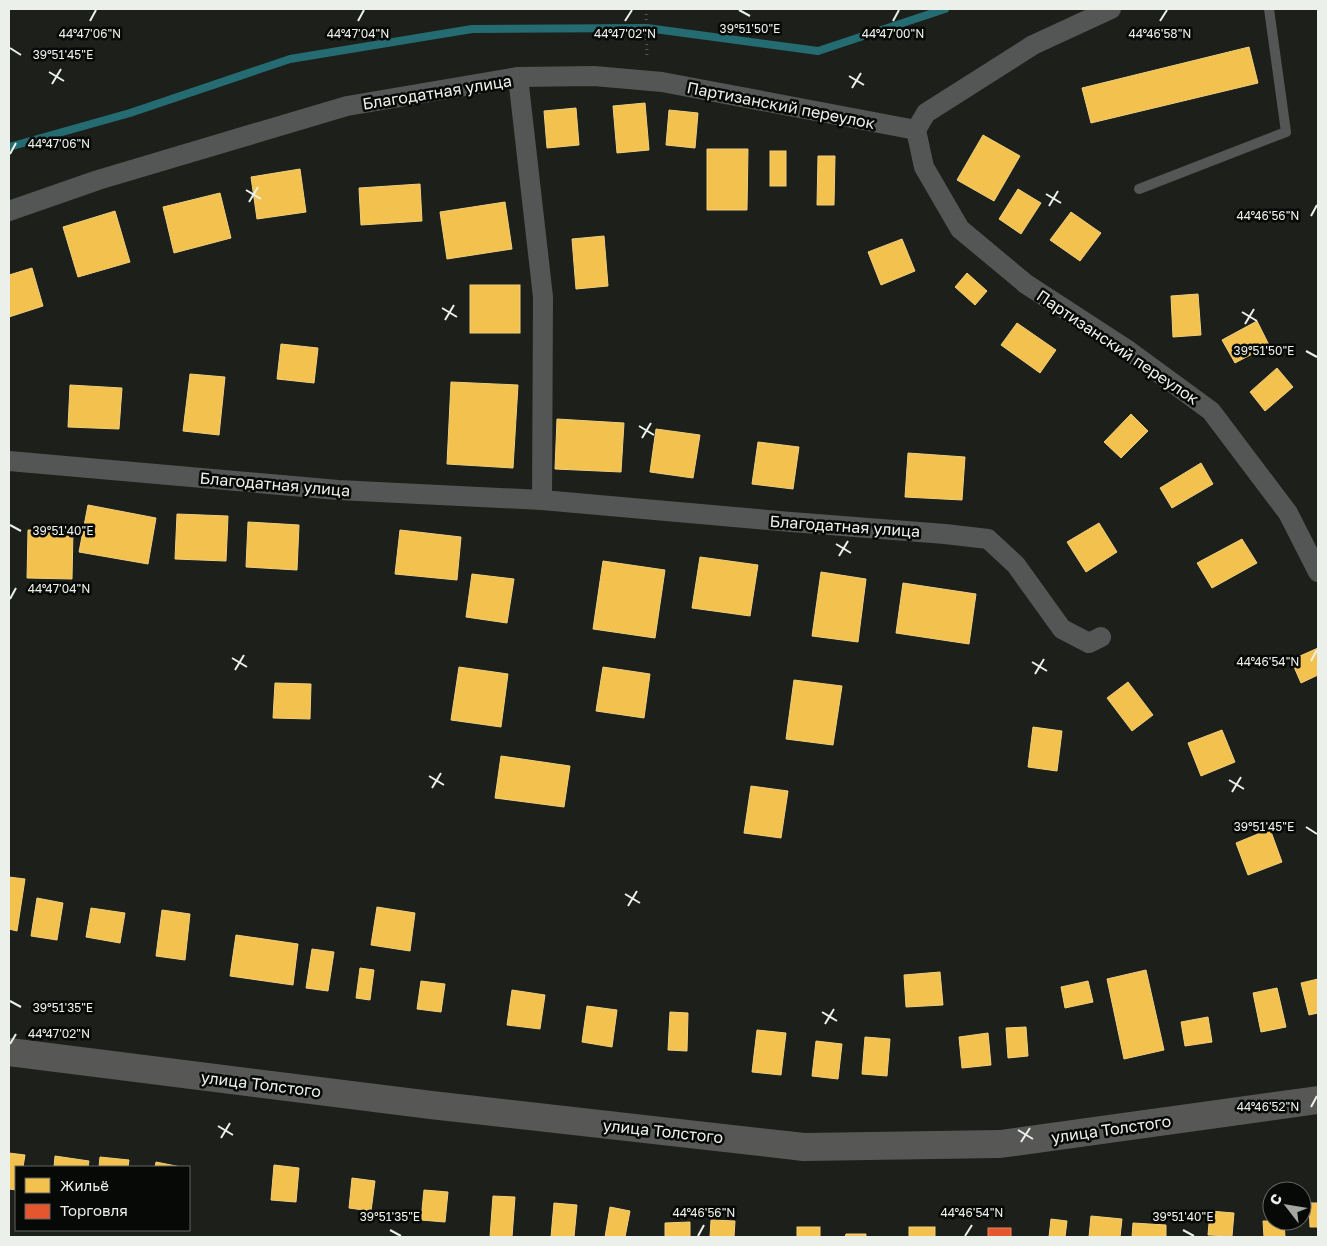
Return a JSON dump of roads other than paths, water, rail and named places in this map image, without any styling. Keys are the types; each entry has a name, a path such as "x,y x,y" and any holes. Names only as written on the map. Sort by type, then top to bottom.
{"main road":[{"name":"улица Толстого","path":"9,1052 431,1105 804,1147 1000,1144 1318,1100"}],"street":[{"path":"916,130 926,113 1033,45 1111,9"},
{"name":"Партизанский переулок","path":"518,77 594,76 662,82 916,130 924,167 960,229 1026,284 1129,351 1211,411 1288,512 1318,572"},
{"name":"Благодатная улица","path":"9,211 98,180 347,106 518,77 542,297 542,500"},
{"name":"Благодатная улица","path":"9,461 338,490 542,500 988,539 1016,565 1062,629 1089,643 1101,637"}],"lane":[{"path":"1139,189 1286,132 1269,9"}],"waterway":[{"path":"9,147 130,113 290,59 472,29 647,28 818,51 945,9"}]}
